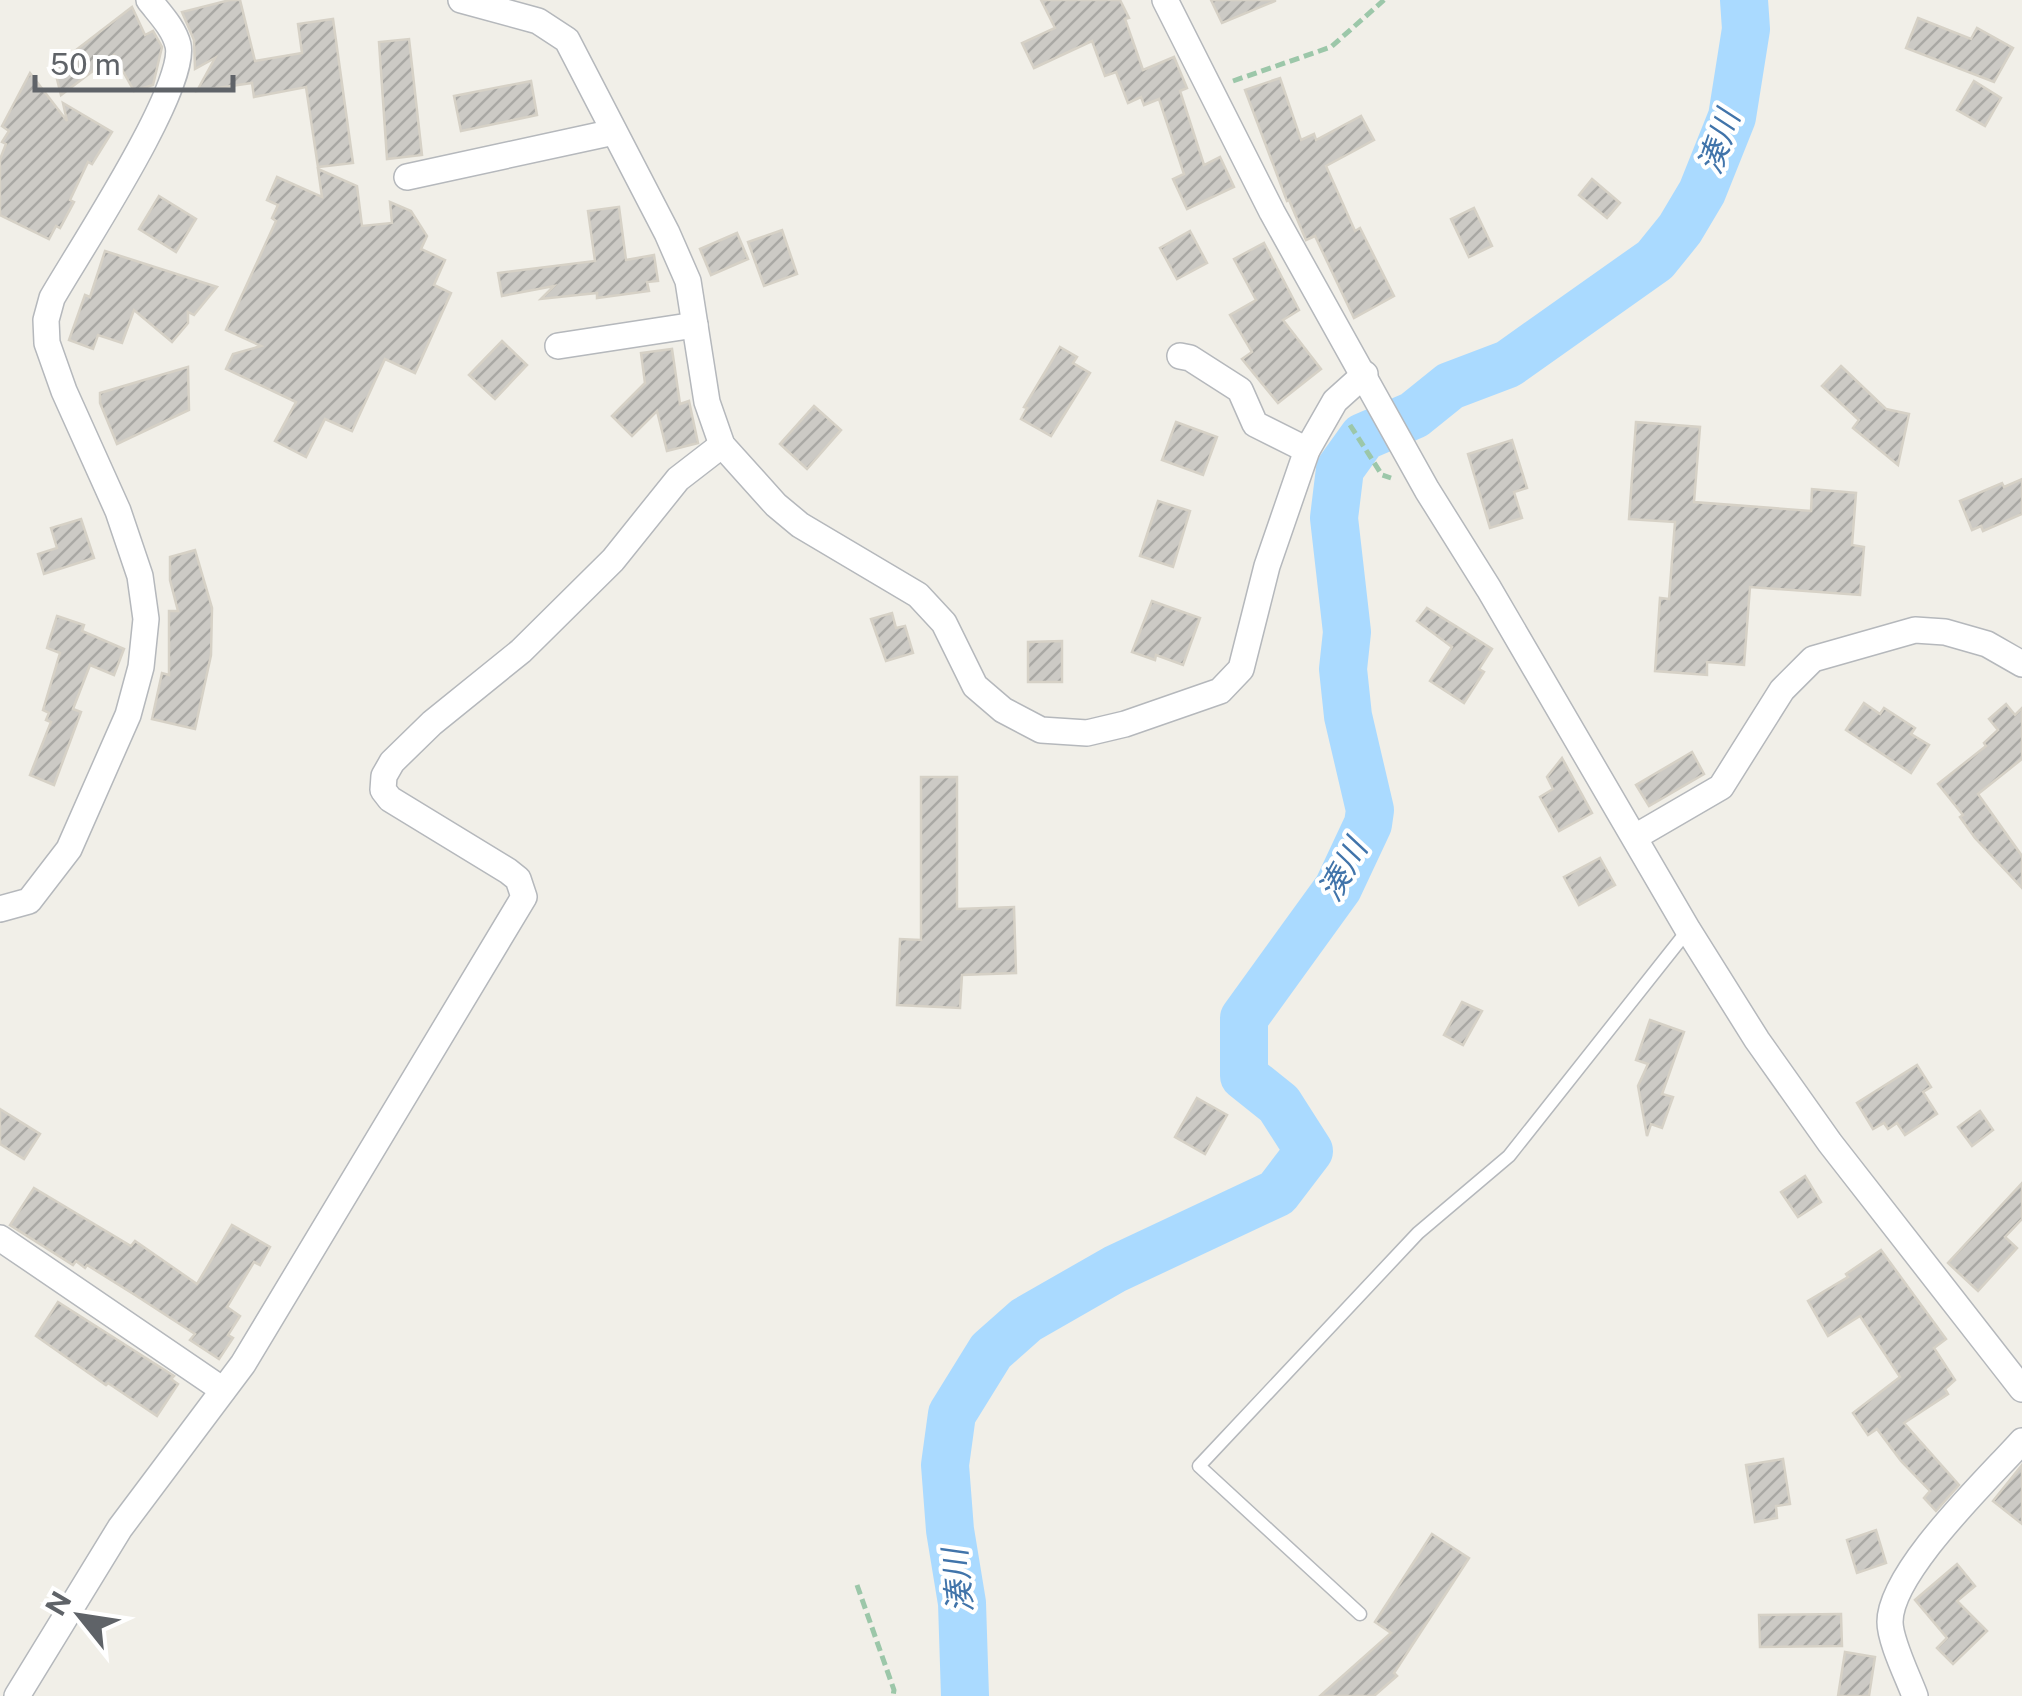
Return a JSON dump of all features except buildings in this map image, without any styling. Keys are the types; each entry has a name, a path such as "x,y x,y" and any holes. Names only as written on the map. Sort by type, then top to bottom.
{"street":[{"path":"0,910 30,900 69,849 128,715 141,667 146,619 140,576 118,511 64,391 47,343 46,320 52,298 150,130 177,72 179,47 148,0"},
{"path":"461,0 538,21 567,40 688,281 707,402 722,445 776,504 800,524 918,595 944,623 976,686 1003,710 1041,730 1087,732 1125,724 1220,692 1241,669 1267,566 1307,450 1335,401 1369,382"},
{"path":"1165,0 1272,212 1426,490 1688,930 1830,1143 2022,1389"},
{"path":"407,178 614,132"},
{"path":"558,346 695,325"},
{"path":"1180,356 1190,358 1240,390 1256,424 1307,450"},
{"path":"16,1696 120,1528 242,1364 524,897 518,879 508,871 390,799 384,790 384,776 392,762 432,723 520,651 613,560 678,479 722,445"},
{"path":"1634,837 1722,787 1782,690 1813,659 1915,630 1945,632 1987,644 2022,664"},
{"path":"0,1238 223,1390"},
{"path":"1915,1696 1890,1624 1894,1602 1914,1563 2022,1441"}],"lane":[{"path":"1360,1614 1198,1466 1418,1233 1509,1156 1688,930"}],"path":[{"path":"1212,89 1330,47 1384,0"},
{"path":"1335,401 1382,474"},
{"path":"857,1585 893,1696"}],"waterway":[{"name":"湊川","path":"965,1696 962,1603 945,1465 952,1414 991,1351 1026,1320 1115,1269 1277,1193 1309,1151 1279,1104 1244,1076 1244,1018 1338,888 1368,824 1370,810 1348,716 1343,669 1347,632 1334,518 1340,469 1363,437 1414,415 1450,386 1508,364 1655,260 1702,192 1732,117 1746,29 1744,0"}]}
